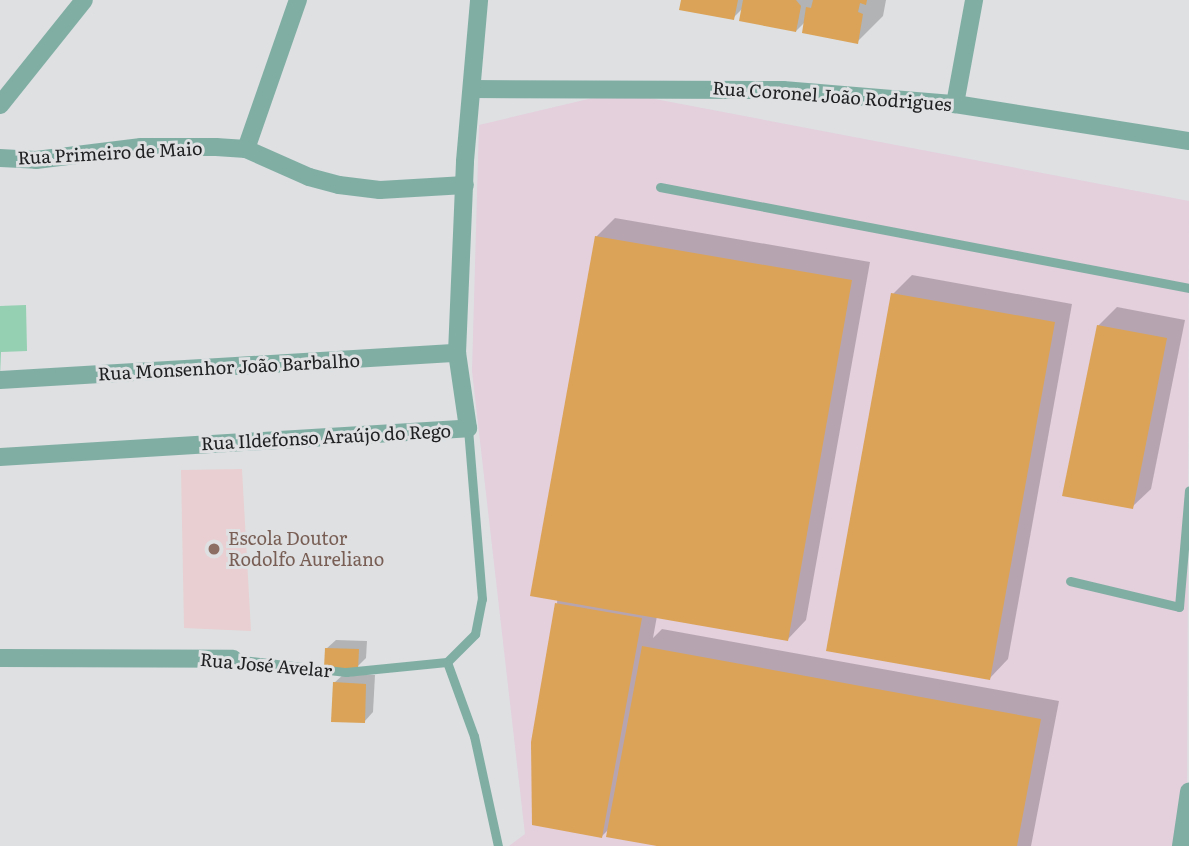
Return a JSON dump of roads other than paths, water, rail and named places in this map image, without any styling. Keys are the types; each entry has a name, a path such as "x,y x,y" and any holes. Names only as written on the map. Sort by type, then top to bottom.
{"street":[{"path":"0,105 84,0"},
{"path":"246,149 298,0"},
{"name":"Rua Ildefonso Araújo do Rego","path":"0,457 468,428 457,353 465,161 479,0"},
{"path":"955,104 974,0"},
{"name":"Rua Coronel João Rodrigues","path":"472,89 721,88 955,104 1189,141"},
{"name":"Rua Primeiro de Maio","path":"0,158 68,158 179,145 246,149 309,177 339,185 380,190 465,185"},
{"name":"Rua Monsenhor João Barbalho","path":"0,380 457,353"},
{"name":"Rua José Avelar","path":"0,658 233,659"},
{"path":"1181,846 1189,792"}],"lane":[{"path":"660,187 1189,288"},
{"path":"468,428 482,599 475,634 447,662 474,736 498,846"},
{"path":"1070,581 1180,607 1189,490"},
{"name":"Rua José Avelar","path":"233,659 346,672 447,662"}],"place":[{"name":"Escola Doutor Rodolfo Aureliano","path":"214,549"}]}
